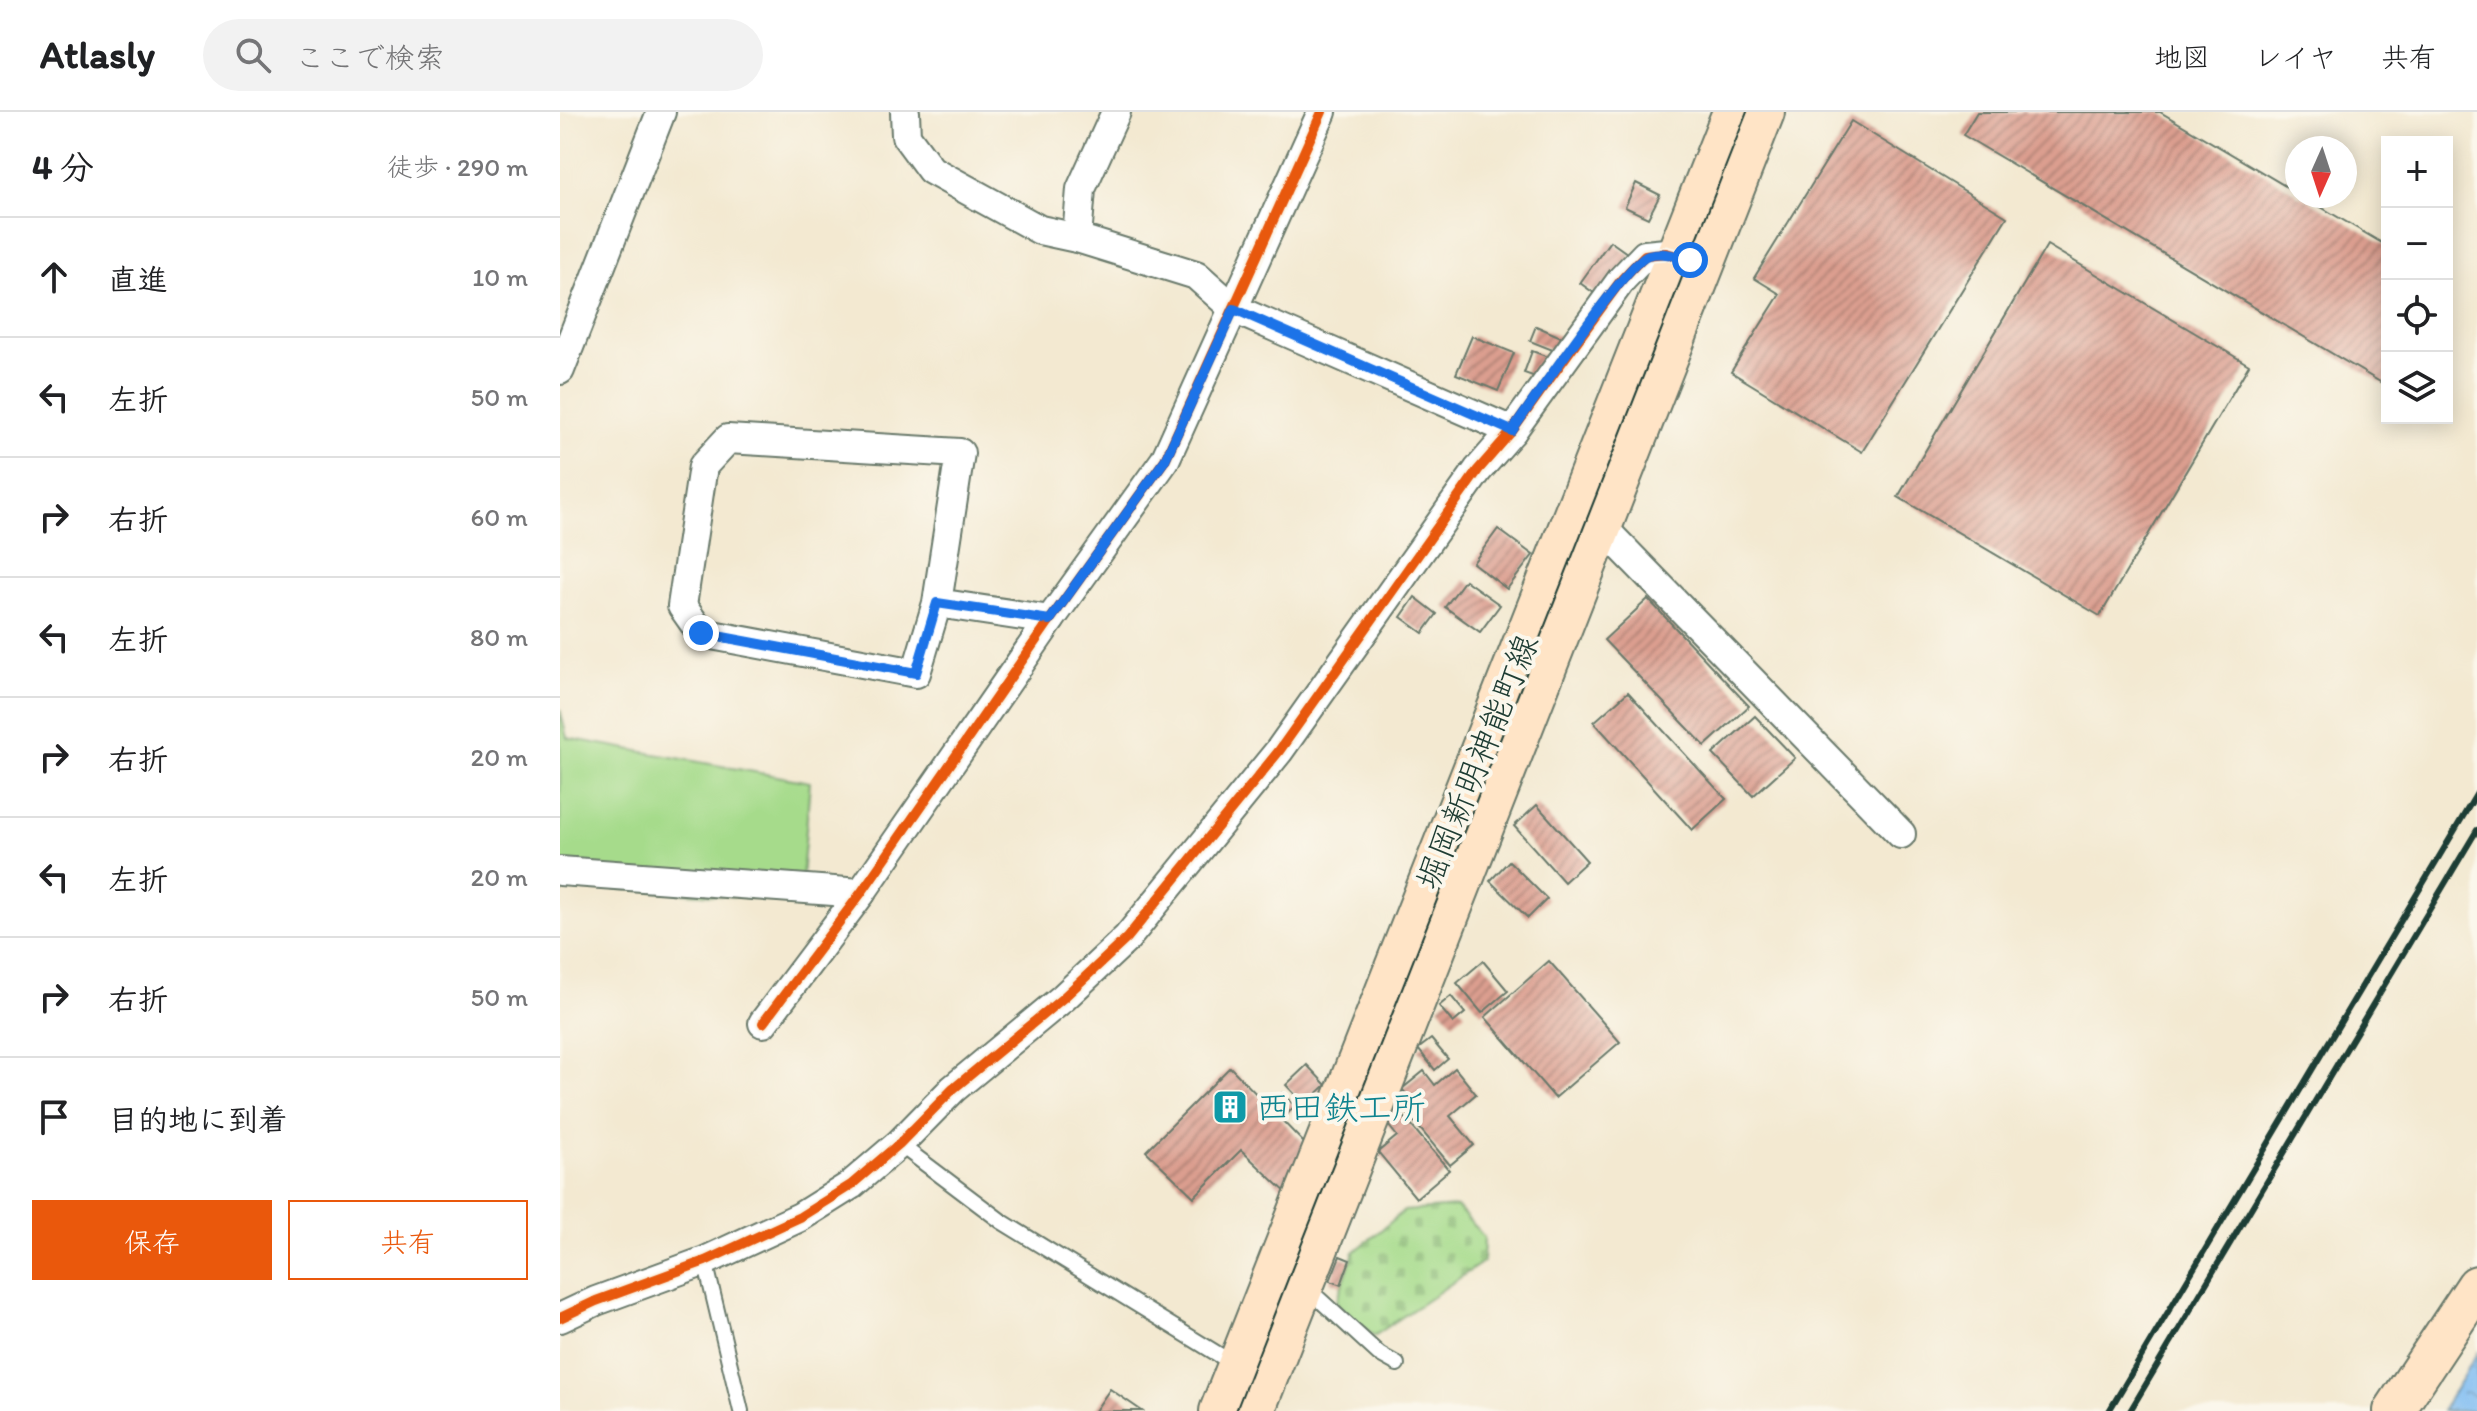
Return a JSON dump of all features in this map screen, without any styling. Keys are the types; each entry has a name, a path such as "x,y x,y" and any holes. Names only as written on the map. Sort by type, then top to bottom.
{"main road":[{"name":"堀岡新明神能町線","path":"1260,1407 1304,1285 1601,526 1690,260 1733,112"},
{"name":"堀岡新明神能町線","path":"1220,1411 1690,260 1764,112"},
{"path":"2394,1411 2477,1286"}],"street":[{"path":"560,370 569,315 661,112"},
{"path":"905,112 906,136 931,170 1040,230 1077,238 1196,275 1234,309 1512,431"},
{"path":"1077,238 1081,189 1116,112"},
{"path":"763,1023 861,893 1165,460 1322,112"},
{"path":"560,1318 596,1301 705,1261 800,1217 851,1185 899,1144 953,1089 1063,998 1127,938 1279,751 1478,470 1512,431 1622,279 1645,255 1666,253 1690,260"},
{"path":"728,439 960,453 937,603 916,673 701,633 682,606 703,466 728,439"},
{"path":"1601,526 1901,834"},
{"path":"937,603 1050,620"},
{"path":"560,871 861,893"}],"lane":[{"path":"899,1144 1001,1221 1238,1366 1260,1407"},
{"path":"705,1261 741,1411"},
{"path":"1304,1285 1379,1354 1397,1364"}],"green space":[{"path":"560,709 567,738 810,782 800,901 560,884"},
{"path":"1457,1207 1484,1237 1483,1262 1374,1336 1336,1303 1354,1252 1404,1211"}],"water":[{"path":"2477,1353 2477,1411 2442,1411"}],"building":[{"path":"1977,112 2160,112 2285,186 2285,208 2322,208 2381,242 2381,382 1963,135"},
{"path":"1851,121 2007,217 1862,452 1731,372 1780,294 1754,278"},
{"path":"1636,183 1660,195 1648,218 1625,207"},
{"path":"1610,241 1631,256 1601,298 1580,283"},
{"path":"2047,245 2249,365 2100,616 1898,497"},
{"path":"1536,326 1561,337 1555,351 1530,341"},
{"path":"1472,336 1514,353 1498,391 1456,374"},
{"path":"1532,351 1551,358 1544,380 1524,373"},
{"path":"1498,529 1533,555 1507,589 1473,563"},
{"path":"1465,580 1500,605 1480,632 1445,607"},
{"path":"1415,597 1437,614 1423,633 1401,617"},
{"path":"1648,599 1749,706 1705,746 1604,640"},
{"path":"1628,692 1726,799 1692,830 1594,722"},
{"path":"1755,716 1795,758 1753,796 1713,754"},
{"path":"1537,805 1587,861 1564,882 1514,826"},
{"path":"1509,861 1547,899 1528,918 1490,881"},
{"path":"1483,961 1508,991 1482,1013 1457,983"},
{"path":"1549,961 1620,1042 1555,1098 1485,1017"},
{"path":"1451,996 1465,1013 1453,1023 1439,1006"},
{"path":"1431,1039 1448,1059 1435,1070 1418,1049"},
{"path":"1307,1065 1326,1085 1305,1105 1286,1085"},
{"name":"西田鉄工所","path":"1230,1067 1307,1146 1290,1196 1241,1150 1194,1197 1146,1151"},
{"path":"1455,1068 1476,1094 1450,1116 1474,1145 1450,1165 1399,1103 1408,1096 1402,1089 1424,1071 1435,1085"},
{"path":"1282,1093 1295,1106 1283,1118 1270,1105"},
{"path":"1393,1104 1449,1170 1416,1198 1378,1152 1397,1136 1385,1121"},
{"path":"1340,1256 1350,1260 1341,1285 1330,1281"},
{"path":"1110,1389 1142,1411 1095,1411"}],"tram line":[{"path":"1236,1411 1747,112"}],"railway":[{"path":"2109,1411 2477,793"},
{"path":"2130,1411 2477,830"}],"cycle path":[{"path":"763,1023 861,893 1165,460 1322,112"},
{"path":"560,1318 596,1301 705,1261 800,1217 851,1185 899,1144 953,1089 1063,998 1127,938 1279,751 1478,470 1512,431 1622,279 1645,255 1666,253 1703,264"}],"place":[{"name":"西田鉄工所","path":"1230,1107"}],"route":[{"path":"701,633 916,673 937,603 1050,620 1165,460 1234,309 1512,431 1622,279 1645,255 1666,253 1690,260"}]}
